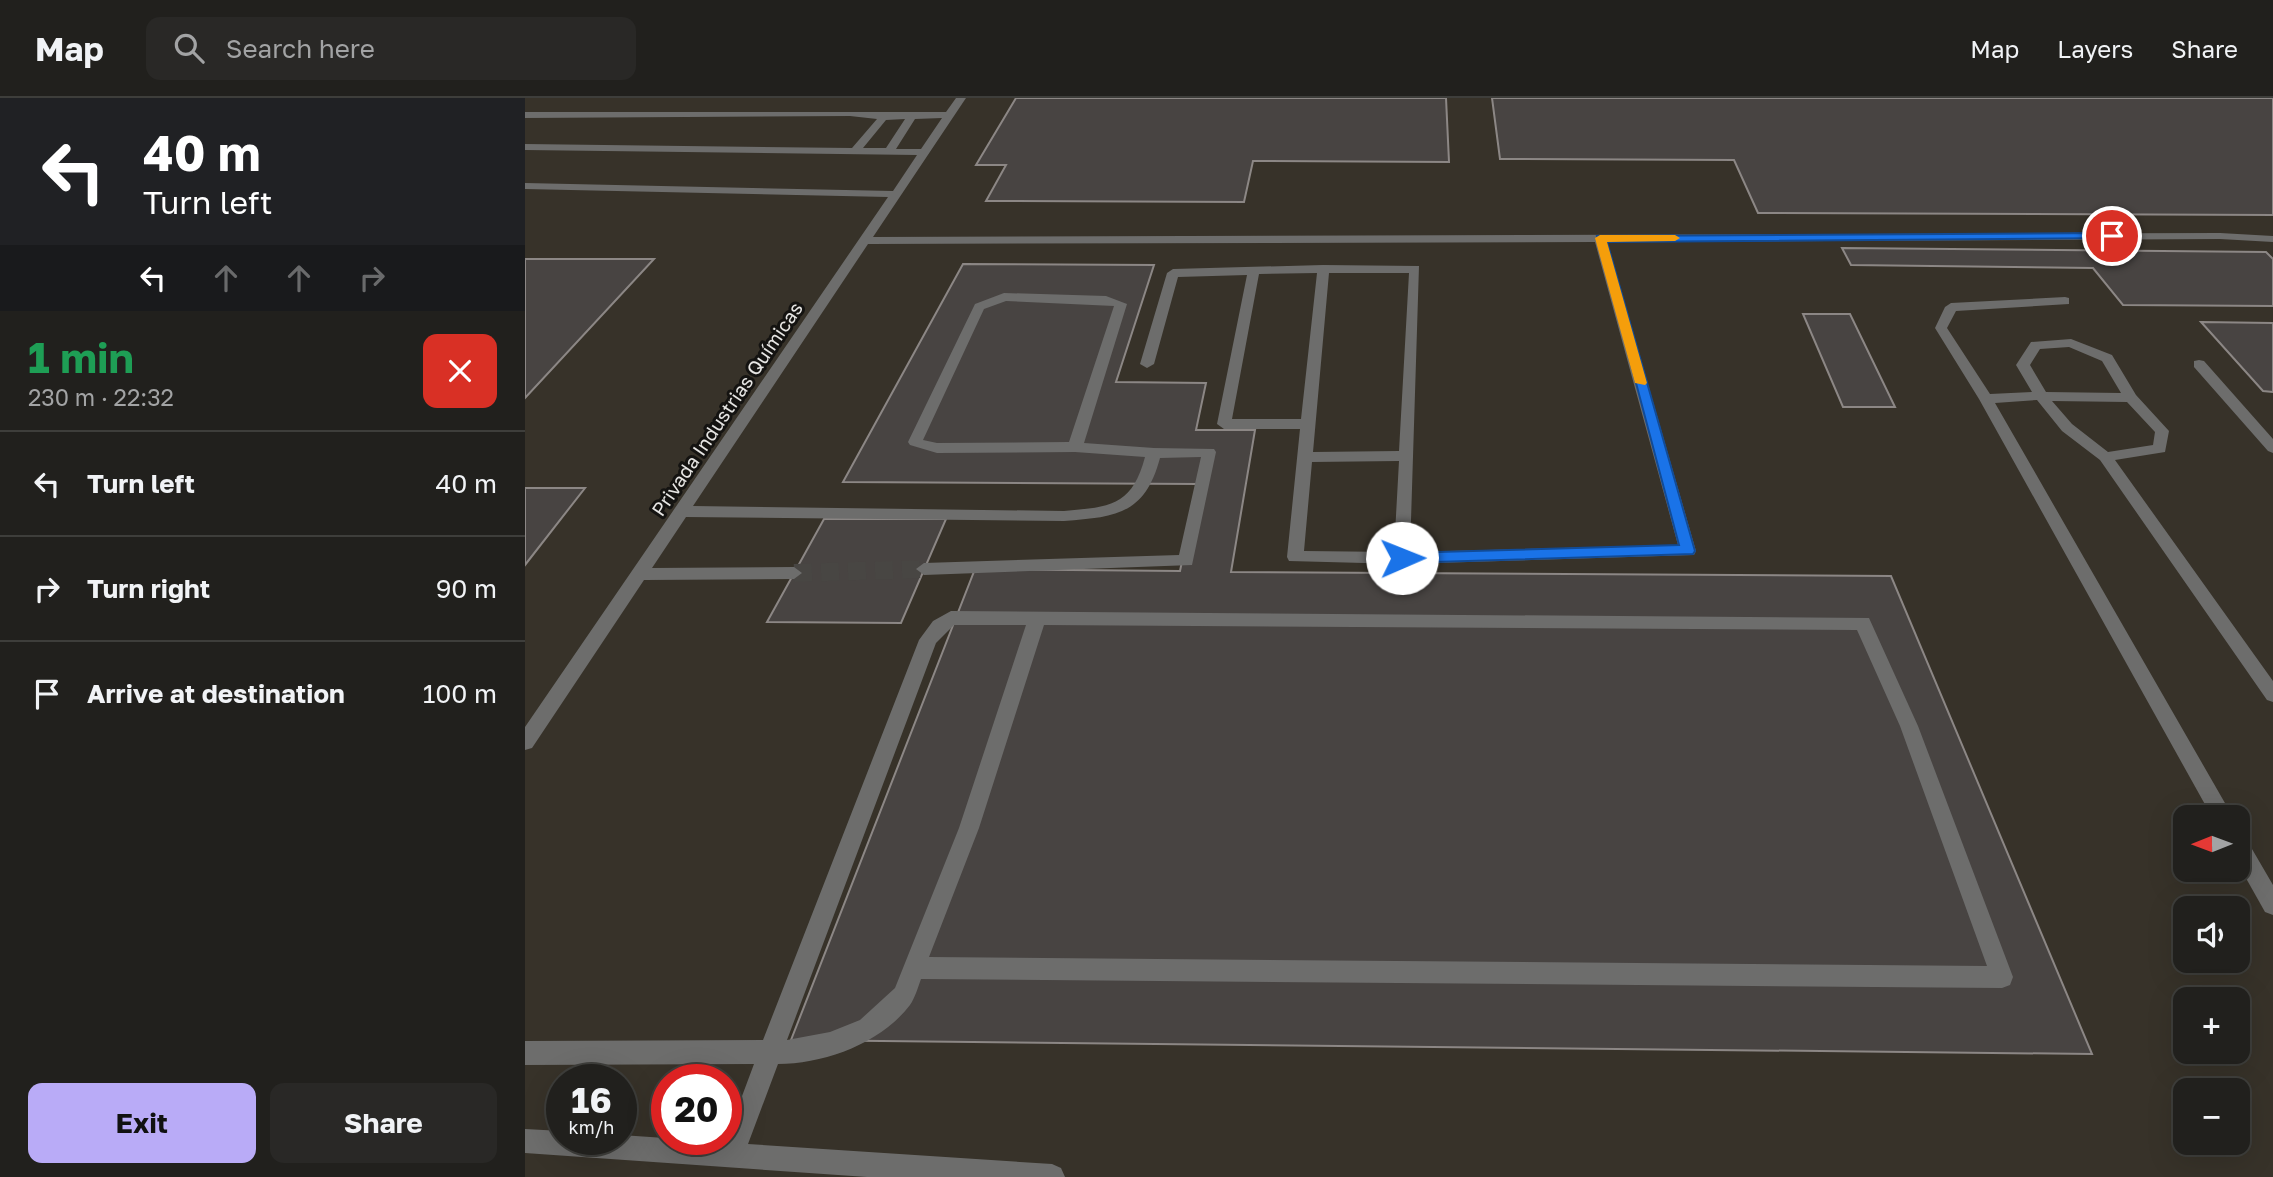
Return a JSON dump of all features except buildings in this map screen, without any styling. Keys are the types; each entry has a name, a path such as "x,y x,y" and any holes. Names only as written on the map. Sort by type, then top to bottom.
{"street":[{"name":"Privada Industrias Químicas","path":"525,743 961,98"},
{"path":"889,152 913,114"},
{"path":"525,115 950,115"},
{"path":"855,151 881,122 882,117"},
{"path":"525,147 923,152"},
{"path":"525,186 895,194"},
{"path":"863,241 2220,236 2273,239"},
{"path":"1322,269 1295,557 1402,558 1688,551 1600,238"},
{"path":"1147,364 1173,273 1415,269 1402,558"},
{"path":"1254,273 1224,424 1309,424"},
{"path":"925,569 1186,561 1209,452 1154,453 1075,447 937,448 915,442 979,307 1004,297 1106,300 1121,304 1075,447"},
{"path":"2066,301 1951,307 1941,328 1986,399 2216,805"},
{"path":"2105,457 2160,449 2162,431 2131,398 2107,358 2071,343 2036,345 2023,365 2040,396 2072,435 2105,457 2273,695"},
{"path":"2199,364 2273,448"},
{"path":"1986,399 2040,396 2131,398"},
{"path":"681,511 1064,516 1107,513 1130,502 1148,480 1154,453"},
{"path":"1305,457 1408,456"},
{"path":"638,574 794,573"},
{"path":"730,1157 928,640 939,626 951,618 1863,623 1909,726 2002,977 913,968"},
{"path":"525,1053 785,1052 830,1044 868,1029 903,996 969,828 1037,618"},
{"path":"2251,867 2273,905"},
{"path":"525,1141 1052,1177"}],"shaded area":[{"path":"525,98 2273,98 2273,1177 525,1177"}],"tunnel":[{"path":"794,573 924,569"}],"slow traffic":[{"path":"1641,383 1600,238 1675,238"}],"route":[{"path":"1402,558 1688,551 1600,238 2112,236"}]}
